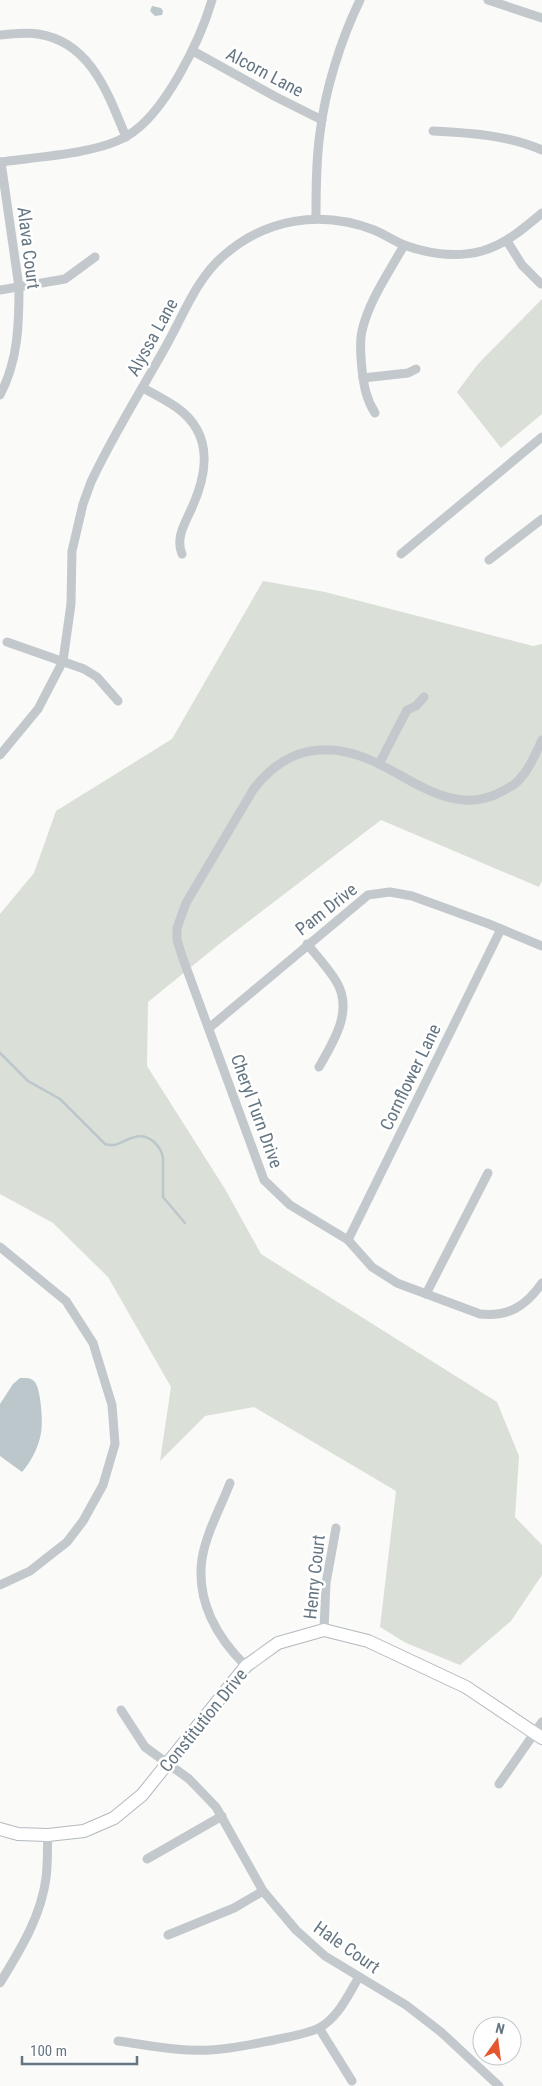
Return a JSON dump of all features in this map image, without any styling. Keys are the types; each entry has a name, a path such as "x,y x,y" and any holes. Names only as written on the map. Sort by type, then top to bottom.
{"street":[{"path":"1,162 96,147 126,137 156,110 193,52 212,0"},
{"path":"316,218 317,162 322,120 340,49 360,0"},
{"path":"488,0 542,18"},
{"path":"0,35 25,33 46,35 62,41 78,51 90,64 102,82 126,137"},
{"name":"Alcorn Lane","path":"193,52 322,120"},
{"path":"434,131 502,137 542,150"},
{"name":"Alava Court","path":"0,395 9,374 19,328 19,287 1,162"},
{"name":"Alyssa Lane","path":"0,756 38,709 63,661 71,604 72,550 83,504 95,474 195,292 220,258 236,245 256,234 284,224 316,218 344,220 374,230 404,245 430,252 452,255 482,251 507,241 542,213"},
{"path":"507,241 522,264 541,284"},
{"path":"375,413 367,396 360,347 365,321 378,290 404,245"},
{"path":"0,290 68,278 95,257"},
{"path":"363,378 408,373 416,369"},
{"path":"142,388 184,414 194,426 202,441 205,456 204,470 199,492 180,537 182,554"},
{"path":"401,554 542,437"},
{"path":"490,560 542,519"},
{"path":"7,642 84,669 98,677 118,701"},
{"path":"380,764 407,710 416,706 424,697"},
{"name":"Cheryl Turn Drive","path":"542,740 529,768 516,784 482,800 447,798 380,764 348,752 317,750 303,752 287,758 264,775 253,790 186,903 177,928 177,940 195,994 264,1180 290,1205 348,1240 372,1267 397,1283 426,1294 480,1314 494,1316 524,1305 542,1283"},
{"name":"Pam Drive","path":"209,1028 368,895 390,892 412,896 542,946"},
{"name":"Cornflower Lane","path":"348,1240 501,929"},
{"path":"308,944 336,981 343,996 342,1014 337,1036 319,1067"},
{"path":"426,1294 488,1173"},
{"path":"0,1248 66,1301 93,1343 112,1405 115,1444 103,1485 83,1521 67,1542 30,1571 0,1585"},
{"path":"230,1483 202,1558 203,1600 212,1623 224,1642 246,1666"},
{"name":"Henry Court","path":"324,1630 326,1583 336,1528"},
{"name":"Constitution Drive","path":"0,1829 18,1834 48,1835 84,1831 114,1818 142,1795 246,1666 278,1643 324,1630 368,1641 466,1687 538,1735"},
{"name":"Hale Court","path":"121,1710 145,1747 197,1786 222,1816 263,1891 296,1930 314,1947 406,2005 441,2032 499,2086"},
{"path":"499,1784 538,1735 542,1722"},
{"path":"147,1859 222,1816"},
{"path":"0,1982 21,1949 37,1915 46,1878 48,1835"},
{"path":"168,1935 234,1908 263,1891"},
{"path":"118,2041 172,2049 209,2050 241,2047 287,2037 319,2028 342,2005 359,1977"},
{"path":"319,2028 352,2081"}],"shaded area":[{"path":"152,6 161,8 163,11 162,15 155,16 150,11"},
{"path":"542,299 542,414 501,448 457,392 478,364"},
{"path":"263,581 325,592 533,646 542,644 542,881 539,887 381,820 223,941 148,1002 147,1066 225,1189 261,1254 497,1402 519,1456 515,1517 542,1545 542,1575 511,1621 460,1665 406,1643 380,1627 396,1491 254,1407 205,1416 160,1461 171,1387 108,1277 53,1223 0,1194 0,914 34,873 56,811 172,739"},
{"path":"20,1378 33,1380 37,1386 42,1422 40,1438 36,1448 22,1472 0,1456 0,1404 13,1384"}],"waterway":[{"path":"0,1053 28,1081 60,1099 105,1144 117,1144 140,1136 154,1141 160,1149 163,1158 163,1197 185,1223"}]}
